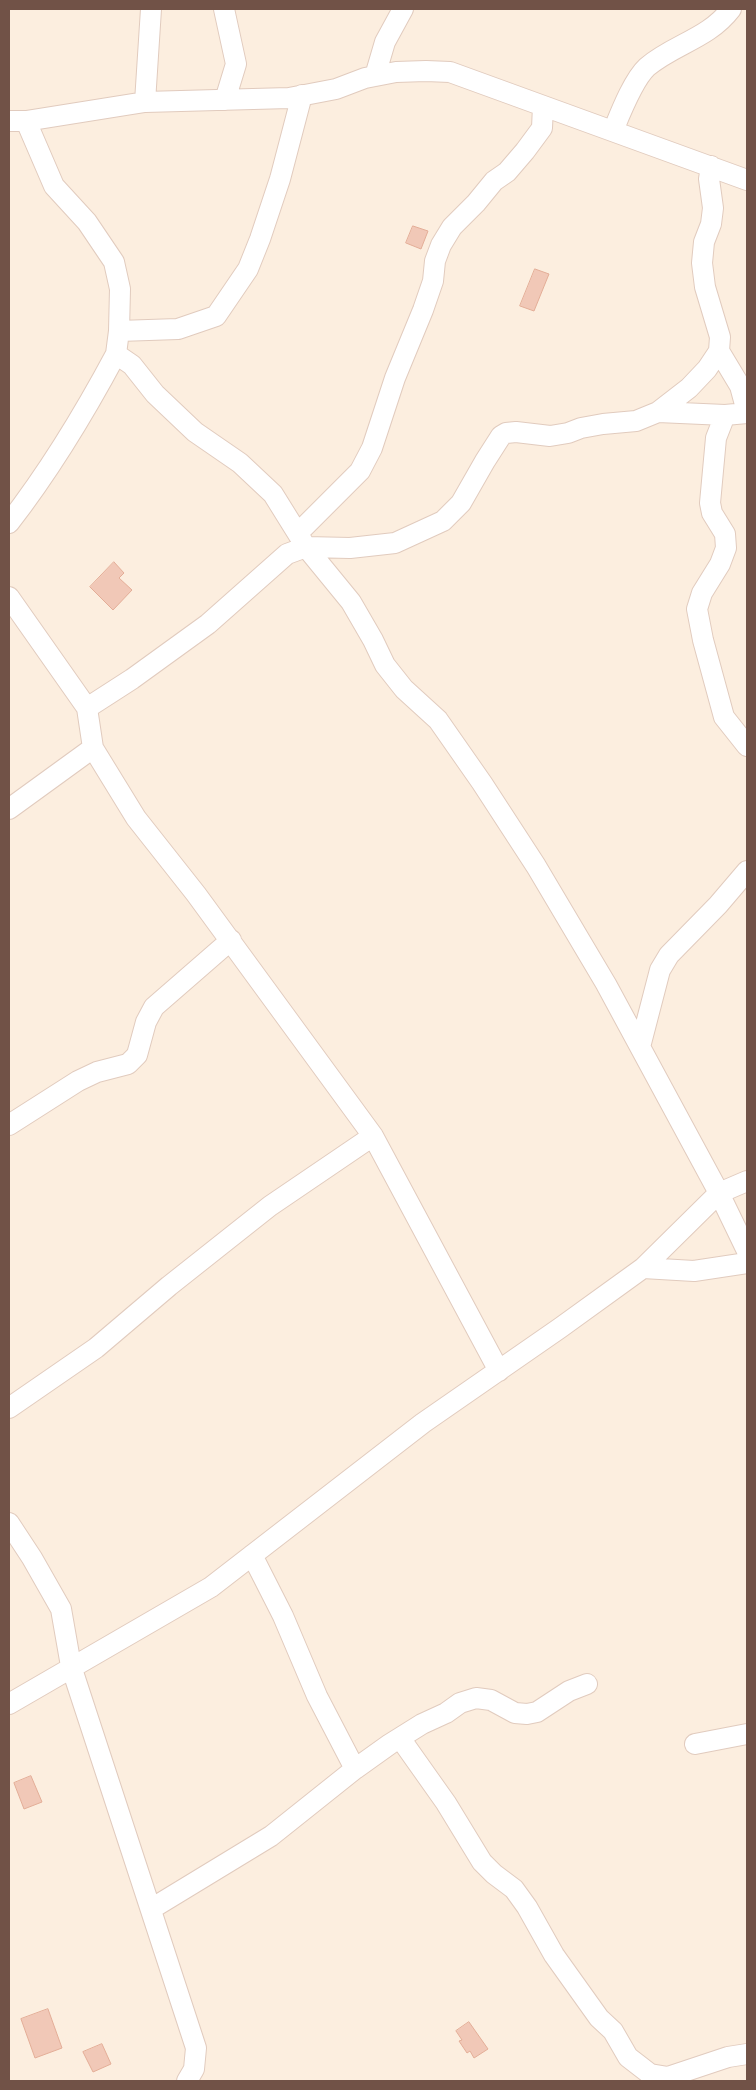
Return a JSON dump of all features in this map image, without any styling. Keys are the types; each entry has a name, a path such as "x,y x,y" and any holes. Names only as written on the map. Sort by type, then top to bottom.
{"street":[{"path":"145,102 151,9"},
{"path":"224,9 236,64 225,100"},
{"path":"375,76 385,42 403,9"},
{"path":"613,131 628,97 645,69 664,54 681,47 720,23 730,9"},
{"path":"9,524 43,479 78,424 116,354 119,331 120,289 114,262 87,222 54,186 18,121 145,102 289,98 336,89 375,76 426,70 450,72 747,180"},
{"path":"119,331 178,329 216,316 248,269 260,239 280,179 302,95"},
{"path":"542,128 543,106"},
{"path":"87,708 132,679 208,624 302,540 360,471 372,448 395,378 433,281 435,261 440,246 452,227 476,203 494,181 507,172 542,128 554,124 566,115"},
{"path":"302,540 350,548 395,543 443,521 461,503 484,461 501,436 506,433 550,436 568,433 581,428 636,422 658,412 689,388 707,369 719,351 720,337 705,287 702,263 704,242 711,224 713,208 709,179 711,166"},
{"path":"658,412 725,415 747,413 740,386 719,351"},
{"path":"116,354 132,365 155,394 195,432 240,463 273,494 302,540 351,602 373,640 384,664 404,689 438,720 536,866 606,984 720,1193 747,1251"},
{"path":"725,415 716,438 710,503 712,513 725,534 726,548 720,564 702,593 697,609 703,640 724,717 747,746"},
{"path":"9,597 87,708 93,748 136,818 231,940 372,1136 499,1370"},
{"path":"9,809 93,748"},
{"path":"640,1047 660,970 669,955 718,905 747,871"},
{"path":"9,1125 78,1081 97,1072 128,1064 137,1055 146,1022 154,1007 231,940"},
{"path":"9,1408 96,1348 270,1206 372,1136"},
{"path":"9,1704 71,1666 211,1586 423,1423 643,1268 720,1193 747,1181"},
{"path":"643,1268 694,1271 747,1264"},
{"path":"9,1523 32,1558 61,1609 71,1666 196,2048 194,2069 187,2081"},
{"path":"252,1554 283,1616 317,1696 355,1769"},
{"path":"151,1909 271,1836 355,1769 400,1738 469,1699 491,1700 515,1713 527,1714 537,1712 569,1691 587,1684"},
{"path":"695,1744 747,1734"},
{"path":"400,1738 446,1803 482,1862 514,1890 527,1907 554,1955 599,2018 613,2031 628,2057 650,2074 668,2076 747,2054"}],"building":[{"path":"413,226 428,231 421,249 406,243"},
{"path":"535,269 549,274 534,311 520,306"},
{"path":"114,562 124,573 119,578 132,590 113,610 90,587"},
{"path":"31,1776 42,1802 24,1809 14,1783"},
{"path":"48,2009 62,2048 35,2058 21,2019"},
{"path":"469,2022 488,2049 474,2058 470,2051 467,2053 459,2041 462,2040 456,2031"},
{"path":"102,2044 111,2064 93,2072 83,2052"}]}
